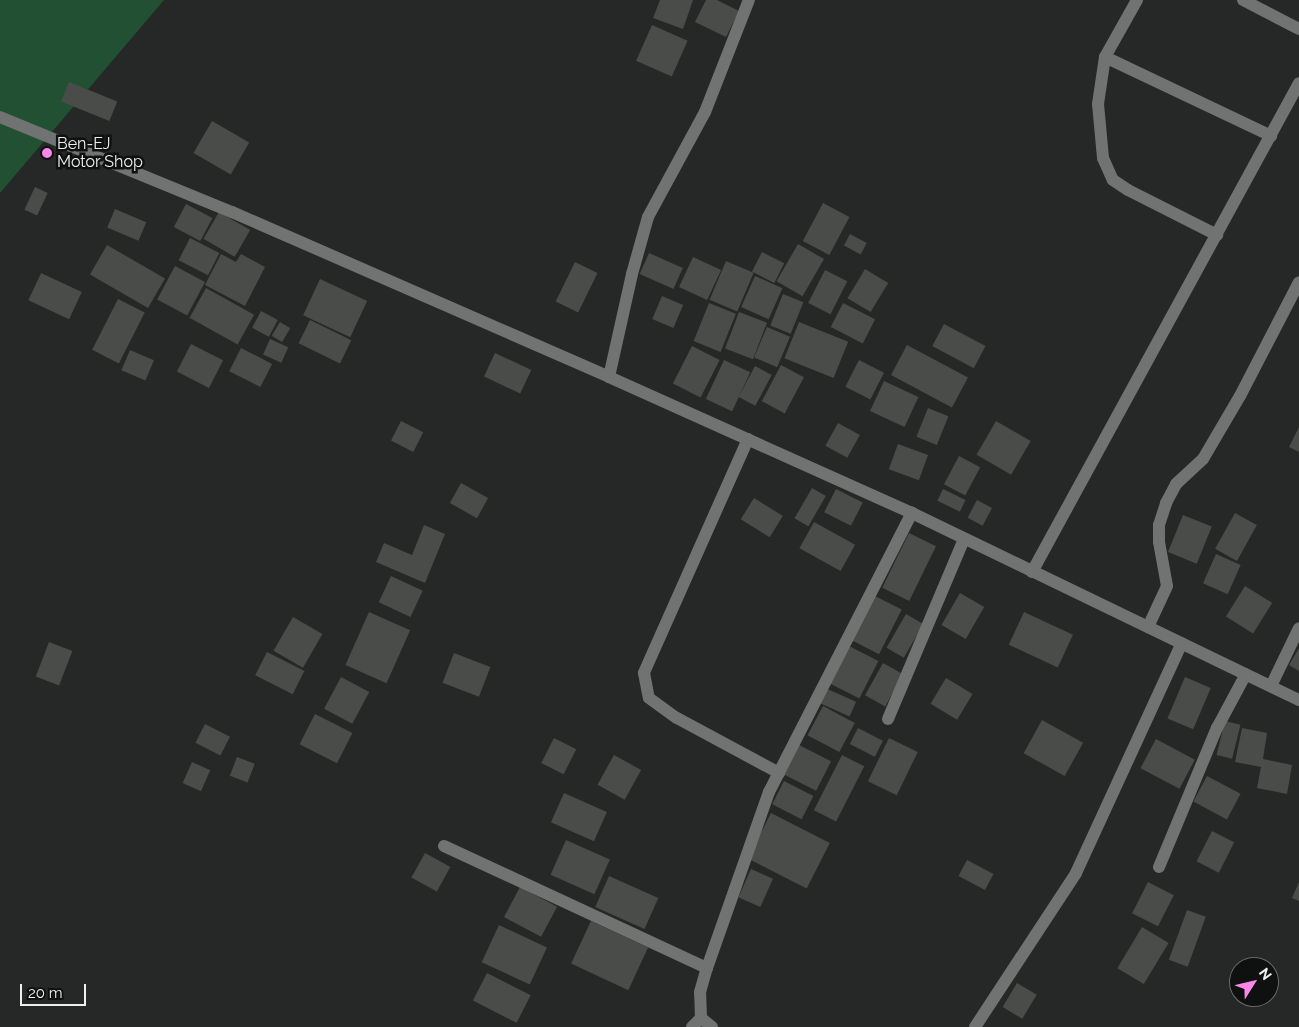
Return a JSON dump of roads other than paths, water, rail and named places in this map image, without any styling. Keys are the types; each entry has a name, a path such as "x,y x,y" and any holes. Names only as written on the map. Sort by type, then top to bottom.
{"street":[{"path":"609,377 632,274 648,217 705,112 749,0"},
{"path":"1136,0 1106,57 1098,104 1103,158 1113,180 1128,190 1216,235"},
{"path":"1243,0 1299,29"},
{"path":"1106,57 1271,136"},
{"path":"1032,572 1299,83"},
{"path":"0,117 232,212 748,439 912,513 1299,700"},
{"path":"1148,627 1168,586 1159,542 1159,525 1166,503 1176,484 1203,459 1240,396 1299,282"},
{"path":"748,439 644,673 649,698 677,718 779,773"},
{"path":"712,1027 697,1022 700,992 769,792 912,513"},
{"path":"888,718 964,539"},
{"path":"1271,686 1299,628"},
{"path":"975,1027 1076,873 1182,643"},
{"path":"1159,867 1217,728 1246,674"},
{"path":"444,846 707,968"}],"place":[{"name":"Ben-EJ Motor Shop","path":"47,153"}]}
